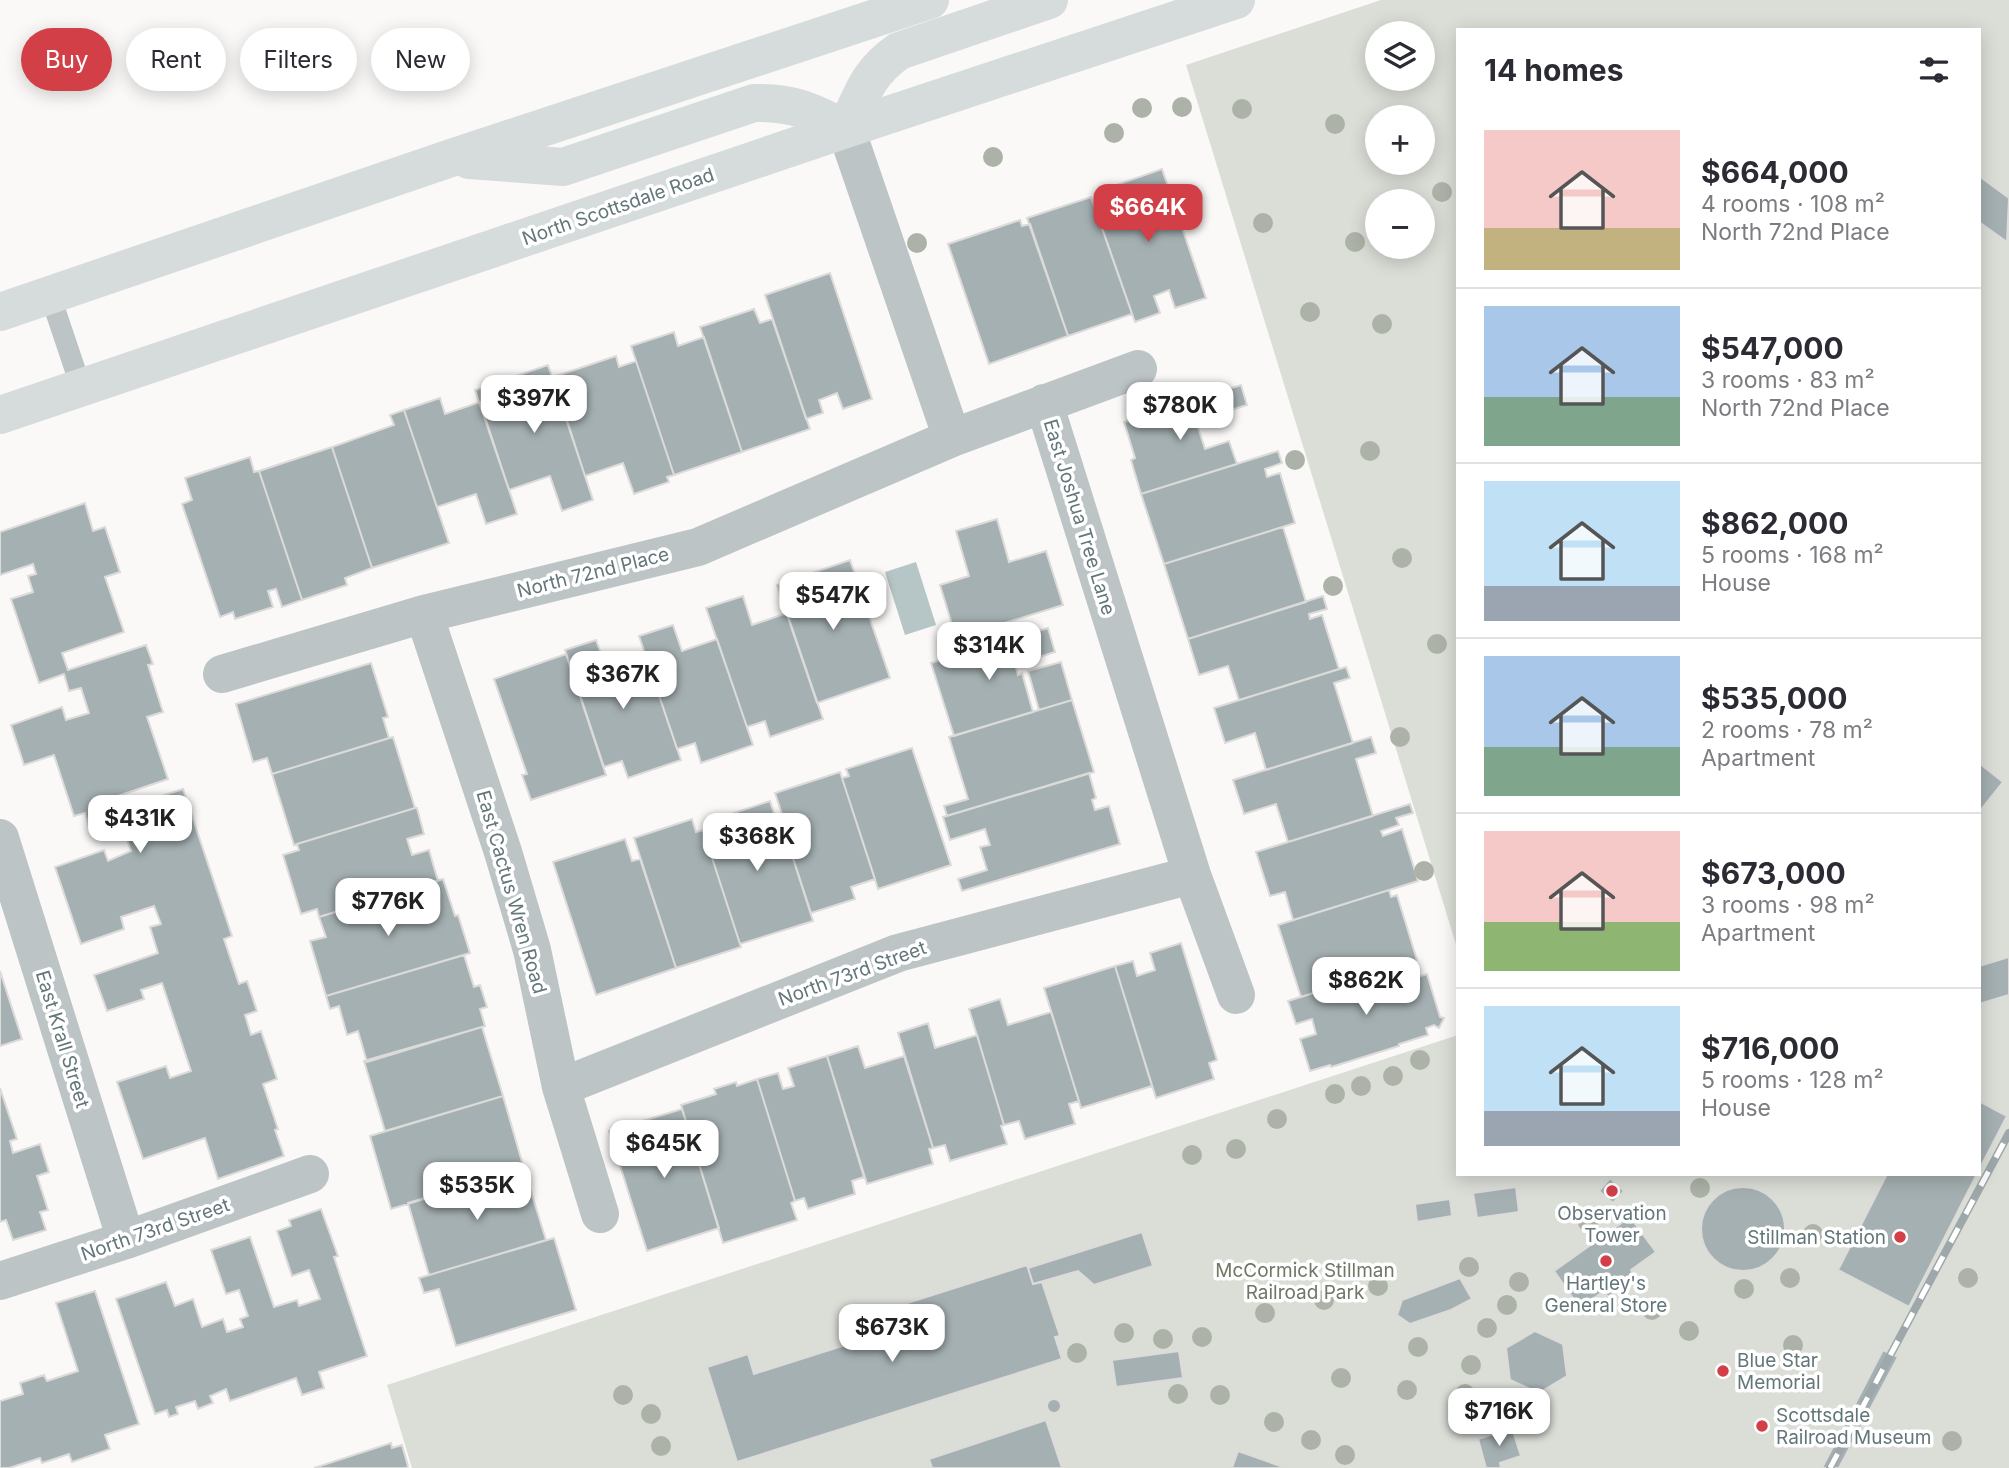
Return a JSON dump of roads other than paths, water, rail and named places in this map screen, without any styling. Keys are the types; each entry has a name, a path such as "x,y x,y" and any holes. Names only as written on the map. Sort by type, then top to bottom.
{"main road":[{"path":"0,312 451,158 930,0"},
{"path":"451,158 563,167 754,103 777,103 804,108 846,129 868,80 884,62 900,51 1049,0"},
{"name":"North Scottsdale Road","path":"0,415 1236,0"}],"street":[{"path":"846,129 952,438"},
{"path":"1044,403 1138,369"},
{"name":"East Joshua Tree Lane","path":"952,438 1044,403 1192,875 1236,995"},
{"name":"North 72nd Place","path":"222,674 424,614 698,547 952,438"},
{"name":"East Cactus Wren Road","path":"424,614 503,852 532,950 561,1087 600,1214"},
{"name":"East Krall Street","path":"0,838 126,1240"},
{"name":"North 73rd Street","path":"561,1087 898,953 1192,875"},
{"name":"North 73rd Street","path":"0,1281 126,1240 310,1174"}],"lane":[{"path":"50,295 81,387"}],"railway":[{"path":"1830,1468 2009,1133"}],"place":[{"name":"Observation Tower","path":"1612,1191"},
{"name":"Stillman Station","path":"1900,1237"},
{"name":"Hartley's General Store","path":"1606,1261"},
{"name":"Blue Star Memorial","path":"1723,1371"},
{"name":"Scottsdale Railroad Museum","path":"1762,1426"}],"park label":[{"name":"McCormick Stillman Railroad Park","path":"1305,1281"}]}
